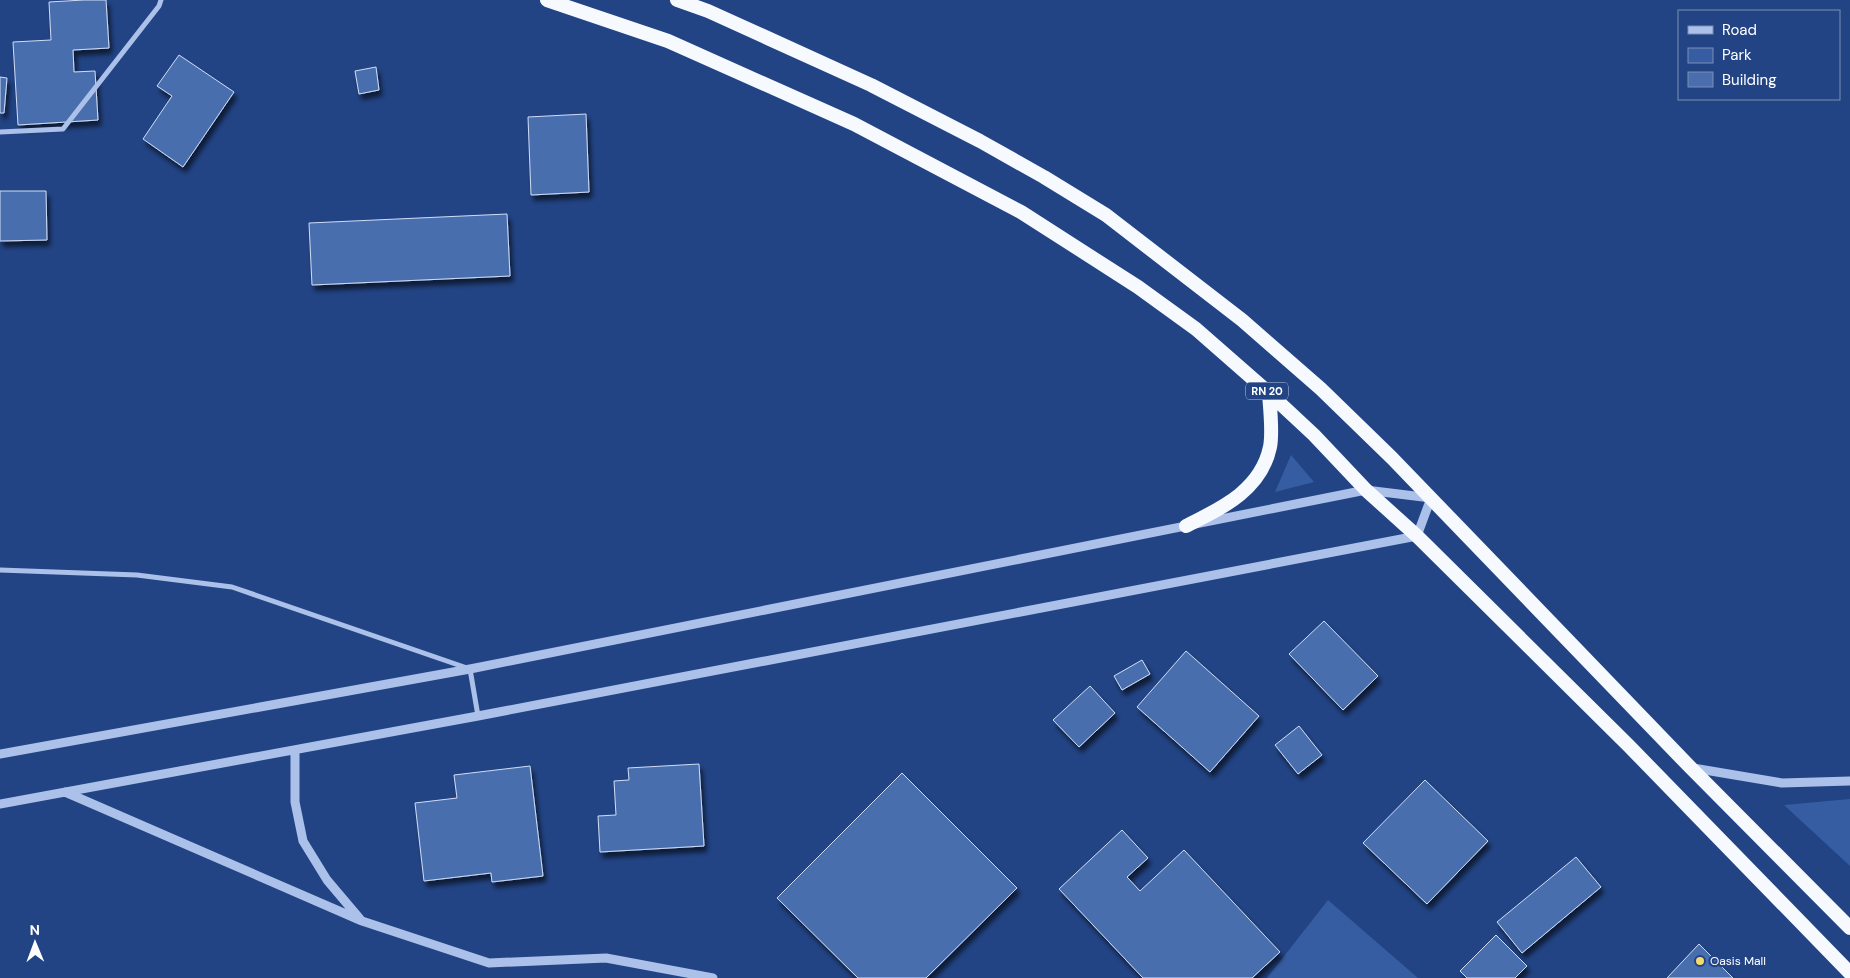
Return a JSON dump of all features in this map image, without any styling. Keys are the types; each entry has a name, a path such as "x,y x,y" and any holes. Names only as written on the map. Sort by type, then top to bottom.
{"highway":[{"name":"RN 20","path":"547,0 668,41 854,124 1021,212 1138,288 1196,329 1270,393 1314,435 1366,490 1417,536 1629,746 1850,973"},
{"name":"RN 20","path":"677,0 708,11 871,84 980,141 1106,215 1242,320 1321,389 1431,498 1690,768 1849,925"},
{"path":"1186,526 1219,510 1243,493 1263,470 1270,446 1270,393"}],"street":[{"path":"0,132 63,129 159,6 161,0"},
{"path":"0,754 470,669 1366,490 1431,498 1417,536 478,716 0,804"},
{"path":"0,570 137,575 232,587 470,669"},
{"path":"470,669 478,716"},
{"path":"295,750 295,802 303,840 327,880 362,921"},
{"path":"1690,768 1782,783 1850,781"},
{"path":"65,792 362,921 489,963 606,958 713,978"}],"green space":[{"path":"1291,455 1314,482 1275,492"},
{"path":"1850,799 1850,866 1784,805"},
{"path":"1328,900 1418,978 1267,978"}],"building":[{"path":"106,0 109,48 73,50 74,72 95,71 98,120 18,125 13,42 51,40 49,2"},
{"path":"179,55 234,92 183,167 143,139 172,96 157,86"},
{"path":"376,67 379,90 359,94 355,71"},
{"path":"0,77 7,78 4,113 0,113"},
{"path":"586,114 589,192 531,195 528,117"},
{"path":"0,191 46,191 47,240 0,241"},
{"path":"507,214 510,276 312,285 309,223"},
{"path":"1324,621 1378,676 1343,710 1289,654"},
{"path":"1186,651 1259,716 1210,772 1137,707"},
{"path":"1142,660 1150,674 1122,690 1114,676"},
{"path":"1090,686 1115,713 1079,747 1053,720"},
{"path":"1299,726 1322,755 1298,774 1275,745"},
{"path":"699,764 704,846 600,852 598,816 616,815 614,781 629,780 628,768"},
{"path":"530,766 543,876 492,882 491,873 424,881 415,803 457,798 454,775"},
{"path":"902,773 1017,888 926,978 858,978 777,898"},
{"path":"1425,780 1488,841 1427,904 1363,843"},
{"path":"1122,830 1148,858 1127,877 1140,891 1184,850 1280,952 1252,978 1143,978 1059,889"},
{"path":"1576,857 1601,887 1522,953 1497,922"},
{"path":"1496,935 1527,966 1515,978 1467,978 1460,971"},
{"name":"Oasis Mall","path":"1699,944 1733,978 1667,978"}],"place":[{"name":"Oasis Mall","path":"1700,961"}]}
